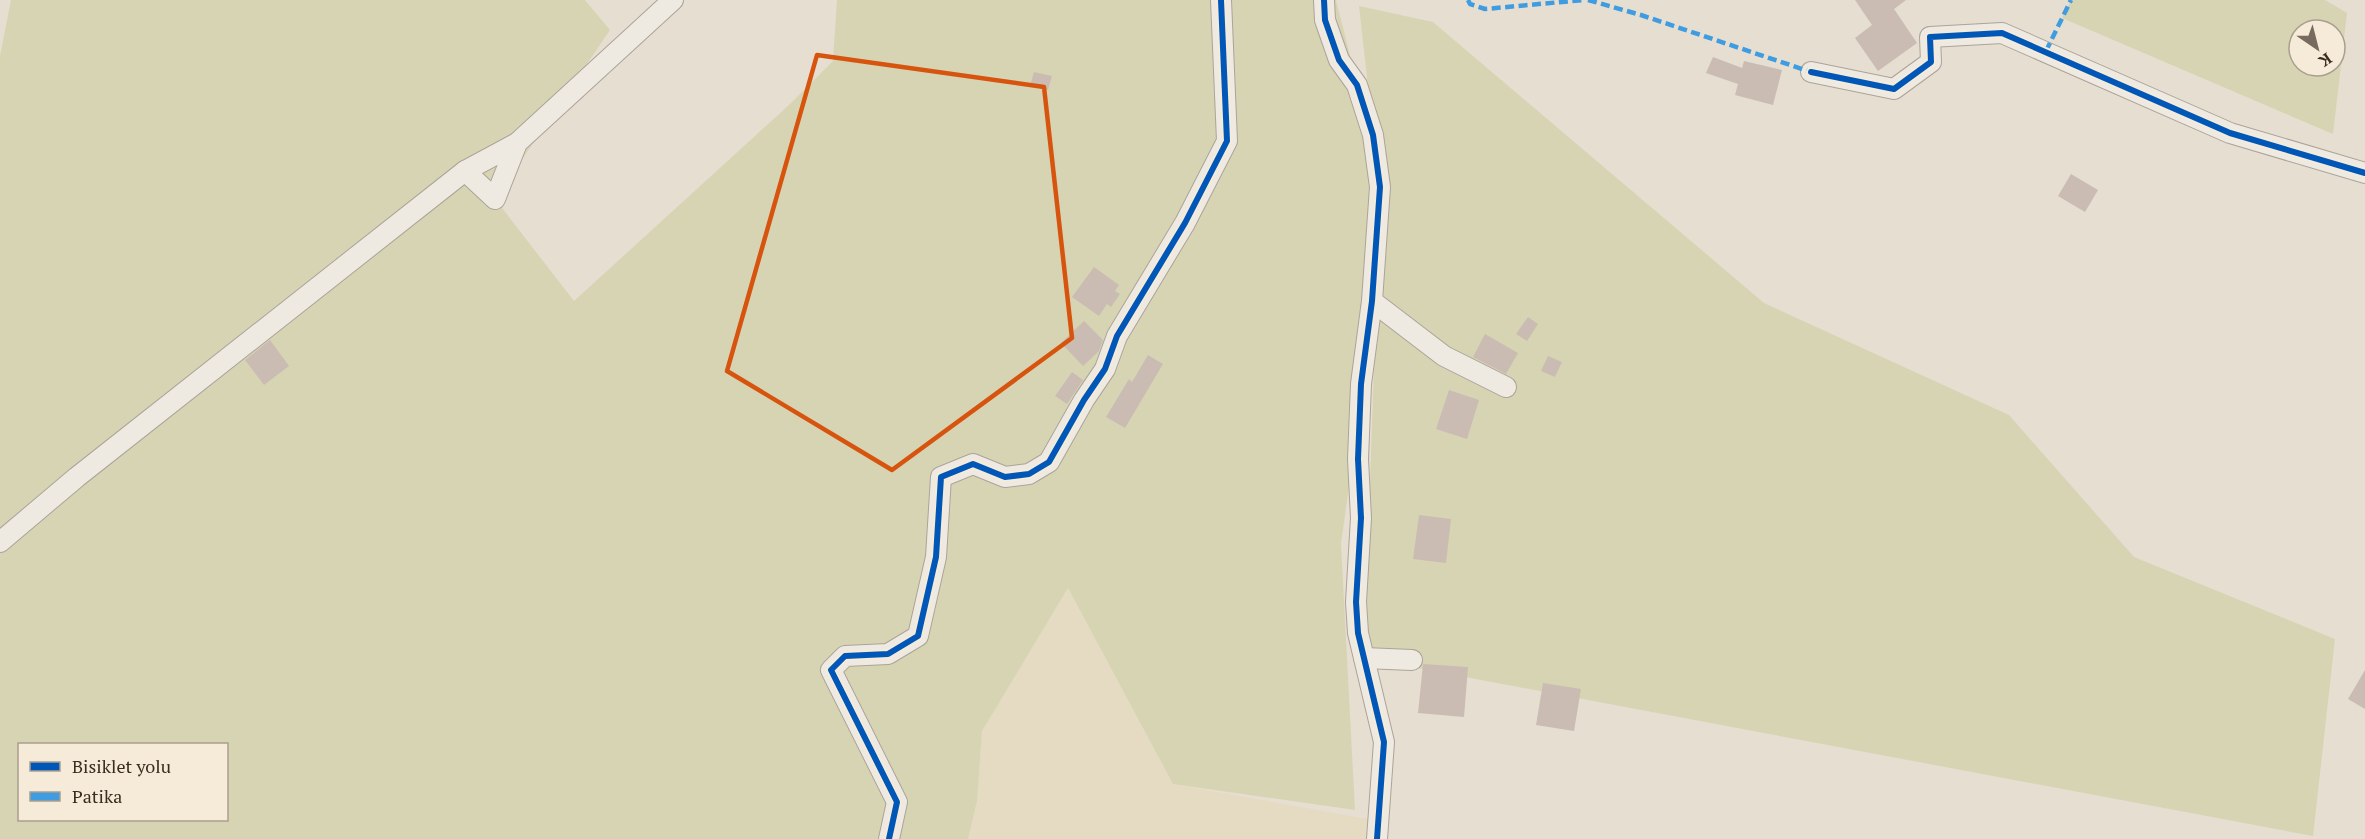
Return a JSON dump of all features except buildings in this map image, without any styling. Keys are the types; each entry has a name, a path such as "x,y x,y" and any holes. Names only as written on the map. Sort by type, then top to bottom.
{"street":[{"path":"0,542 77,477 465,171 517,143 673,0"},
{"path":"889,839 897,802 831,670 845,656 888,654 918,636 936,557 941,477 973,464 1005,477 1029,474 1049,462 1084,400 1105,369 1117,336 1185,223 1227,141 1221,0"},
{"path":"1324,0 1325,21 1339,60 1357,85 1373,135 1380,187 1372,301 1361,384 1358,459 1361,518 1356,602 1358,633 1384,742 1377,839"},
{"path":"1811,72 1894,89 1931,62 1930,38 2002,33 2230,133 2365,173"},
{"path":"465,171 495,199 517,143"},
{"path":"1372,301 1444,356 1506,387"},
{"path":"1364,658 1412,660"}],"highlighted area":[{"path":"817,55 1044,87 1072,338 892,470 727,371"}],"shaded area":[{"path":"11,0 585,0 610,30 495,199 574,301 789,105 833,61 837,0 1336,0 1376,158 1359,6 1433,22 1764,303 2009,415 2134,557 2335,639 2313,836 1364,658 1380,187 1365,371 1341,544 1355,810 1173,784 1068,588 982,731 977,801 968,839 0,839 0,56"},
{"path":"2071,0 2325,0 2347,13 2346,18 2287,18 2287,78 2339,78 2333,134 2062,18"},
{"path":"1068,588 1173,784 1378,821 1383,839 968,839 977,801 982,731"}],"marked path":[{"path":"1468,0 1470,4 1485,9 1583,0"},
{"path":"1588,0 1641,15 1811,72"},
{"path":"2046,51 2071,0"}],"cycle path":[{"path":"889,839 897,802 831,670 845,656 888,654 918,636 936,557 941,477 973,464 1005,477 1029,474 1049,462 1084,400 1105,369 1117,336 1185,223 1227,141 1221,0"},
{"path":"1324,0 1325,20 1339,60 1357,85 1373,135 1380,187 1372,301 1361,384 1358,459 1361,518 1356,602 1358,633 1384,742 1377,839"},
{"path":"1811,72 1894,89 1931,62 1930,37 2002,33 2230,133 2365,173"}]}
